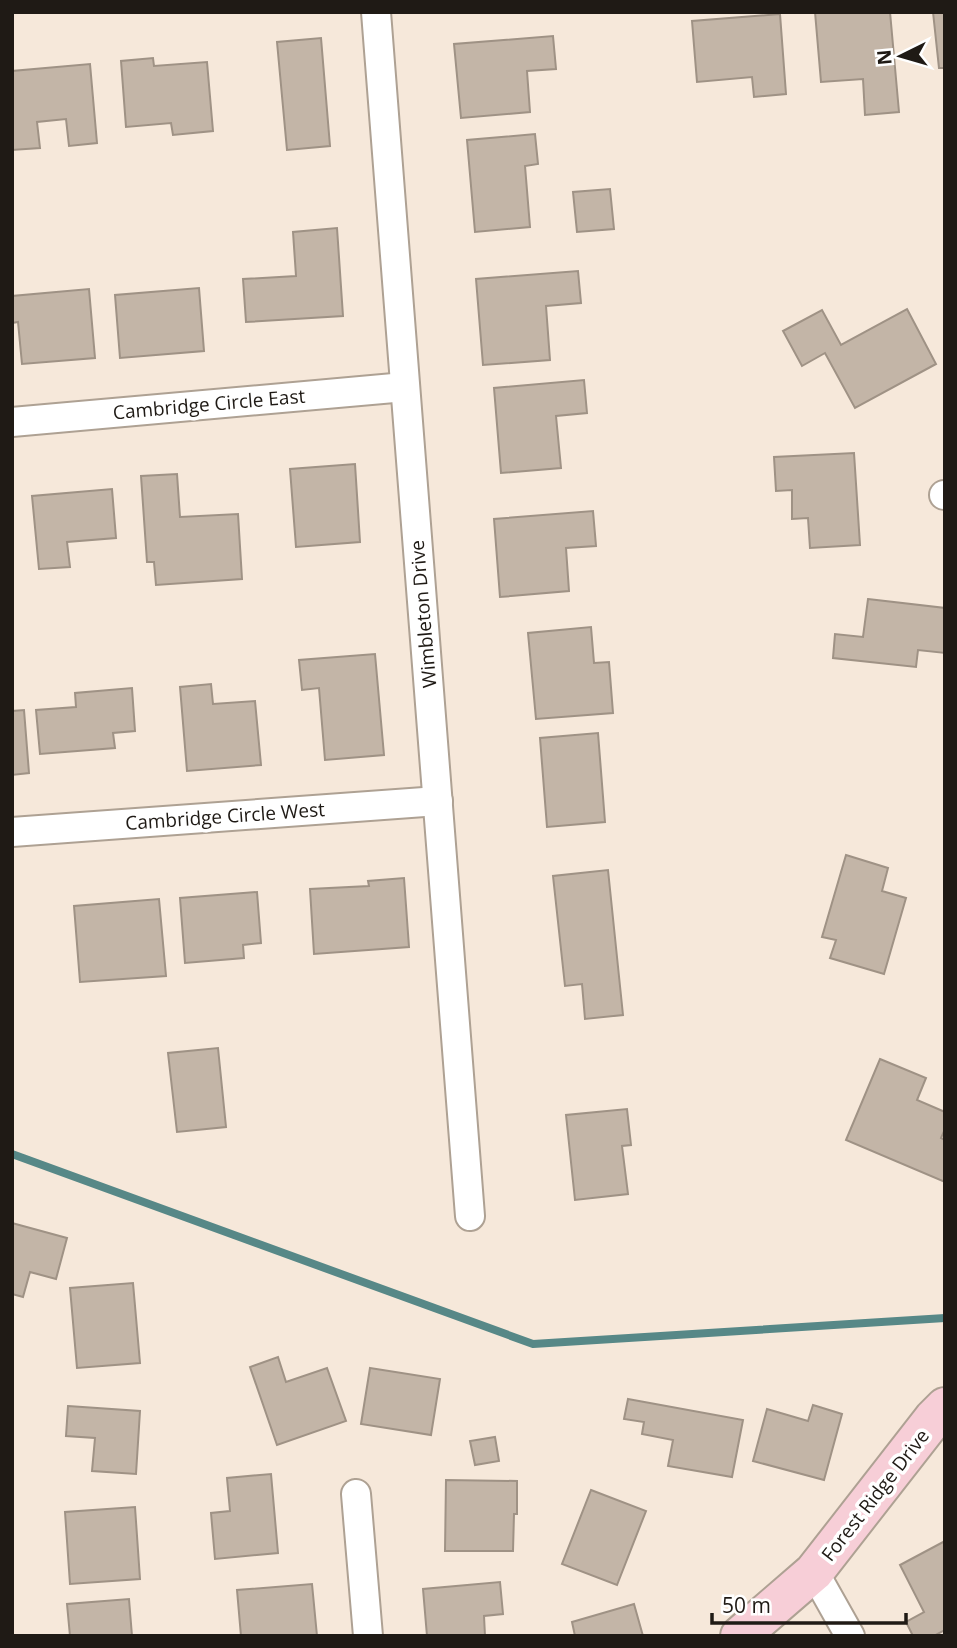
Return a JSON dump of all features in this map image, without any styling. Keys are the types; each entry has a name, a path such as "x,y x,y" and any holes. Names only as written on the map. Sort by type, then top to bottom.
{"main road":[{"name":"Forest Ridge Drive","path":"740,1636 814,1572 945,1407"}],"street":[{"name":"Wimbleton Drive","path":"376,12 470,1216"},
{"name":"Cambridge Circle East","path":"12,422 405,387"},
{"name":"Cambridge Circle West","path":"12,832 438,801"},
{"path":"356,1494 368,1636"},
{"path":"814,1572 850,1636"}],"building":[{"path":"815,12 890,12 899,112 865,115 863,79 821,82"},
{"path":"933,12 945,12 945,68 939,68"},
{"path":"780,14 786,94 754,97 752,77 697,82 692,21"},
{"path":"553,36 556,69 527,71 530,112 461,118 454,44"},
{"path":"321,38 330,146 287,150 277,42"},
{"path":"153,58 154,66 207,62 213,131 173,135 171,123 126,127 121,61"},
{"path":"90,64 97,143 69,146 66,119 37,122 40,148 12,150 12,71"},
{"path":"535,134 538,164 525,166 530,227 475,232 467,140"},
{"path":"610,189 614,229 577,232 573,192"},
{"path":"337,228 343,316 246,322 243,279 296,276 293,232"},
{"path":"578,271 581,303 546,306 550,360 483,365 476,279"},
{"path":"199,288 204,351 120,358 115,295"},
{"path":"89,289 95,358 22,364 18,322 12,323 12,296"},
{"path":"907,309 936,364 855,408 825,353 802,366 783,331 822,310 841,345"},
{"path":"584,380 587,413 556,416 561,468 501,473 494,388"},
{"path":"854,453 860,545 810,548 808,518 792,519 792,490 776,491 774,457"},
{"path":"355,464 360,542 296,547 290,469"},
{"path":"177,474 180,517 238,514 242,579 156,585 154,562 147,562 141,476"},
{"path":"112,489 116,538 67,542 70,567 39,569 32,496"},
{"path":"593,511 596,546 566,548 569,591 500,597 494,519"},
{"path":"868,599 945,608 945,653 918,650 916,667 833,658 835,634 863,637"},
{"path":"591,627 594,663 609,662 613,713 536,719 528,633"},
{"path":"375,654 384,755 325,760 319,688 302,690 299,660"},
{"path":"211,684 213,704 255,701 261,765 187,771 180,687"},
{"path":"132,688 135,731 113,733 115,748 40,754 36,710 76,707 75,693"},
{"path":"24,710 29,773 12,775 12,711"},
{"path":"598,733 605,822 547,827 540,738"},
{"path":"846,855 888,868 882,891 906,898 884,974 830,958 836,940 822,937"},
{"path":"608,870 623,1015 585,1019 582,984 565,986 553,876"},
{"path":"404,878 409,947 314,954 310,889 369,886 368,881"},
{"path":"257,892 261,943 243,945 244,958 185,963 180,898"},
{"path":"159,899 166,976 80,982 74,906"},
{"path":"218,1048 226,1127 177,1132 168,1053"},
{"path":"880,1059 926,1078 917,1100 945,1112 945,1129 941,1138 945,1140 945,1182 846,1140"},
{"path":"627,1109 631,1145 622,1146 628,1194 575,1200 566,1115"},
{"path":"12,1223 67,1238 56,1279 30,1272 23,1297 12,1294"},
{"path":"133,1283 140,1363 77,1368 70,1288"},
{"path":"278,1357 286,1382 327,1368 346,1421 277,1445 250,1367"},
{"path":"370,1368 440,1379 431,1435 361,1424"},
{"path":"628,1399 743,1420 732,1477 668,1466 673,1440 642,1434 644,1422 624,1419"},
{"path":"813,1405 842,1414 824,1480 753,1461 767,1409 808,1421"},
{"path":"68,1406 140,1411 136,1474 92,1471 95,1438 66,1436"},
{"path":"495,1437 499,1461 475,1465 470,1441"},
{"path":"271,1474 278,1553 215,1559 211,1513 230,1511 227,1478"},
{"path":"446,1480 517,1481 513,1551 445,1551"},
{"path":"591,1490 646,1511 617,1585 562,1564"},
{"path":"135,1507 140,1579 70,1584 65,1512"},
{"path":"945,1541 945,1630 934,1636 913,1636 906,1622 924,1612 900,1565"},
{"path":"500,1582 503,1614 484,1616 485,1636 427,1636 423,1589"},
{"path":"312,1584 317,1636 241,1636 237,1590"},
{"path":"129,1599 132,1636 70,1636 67,1604"},
{"path":"634,1604 643,1636 575,1636 572,1622"}],"waterway":[{"path":"12,1154 533,1344 945,1318"}]}
